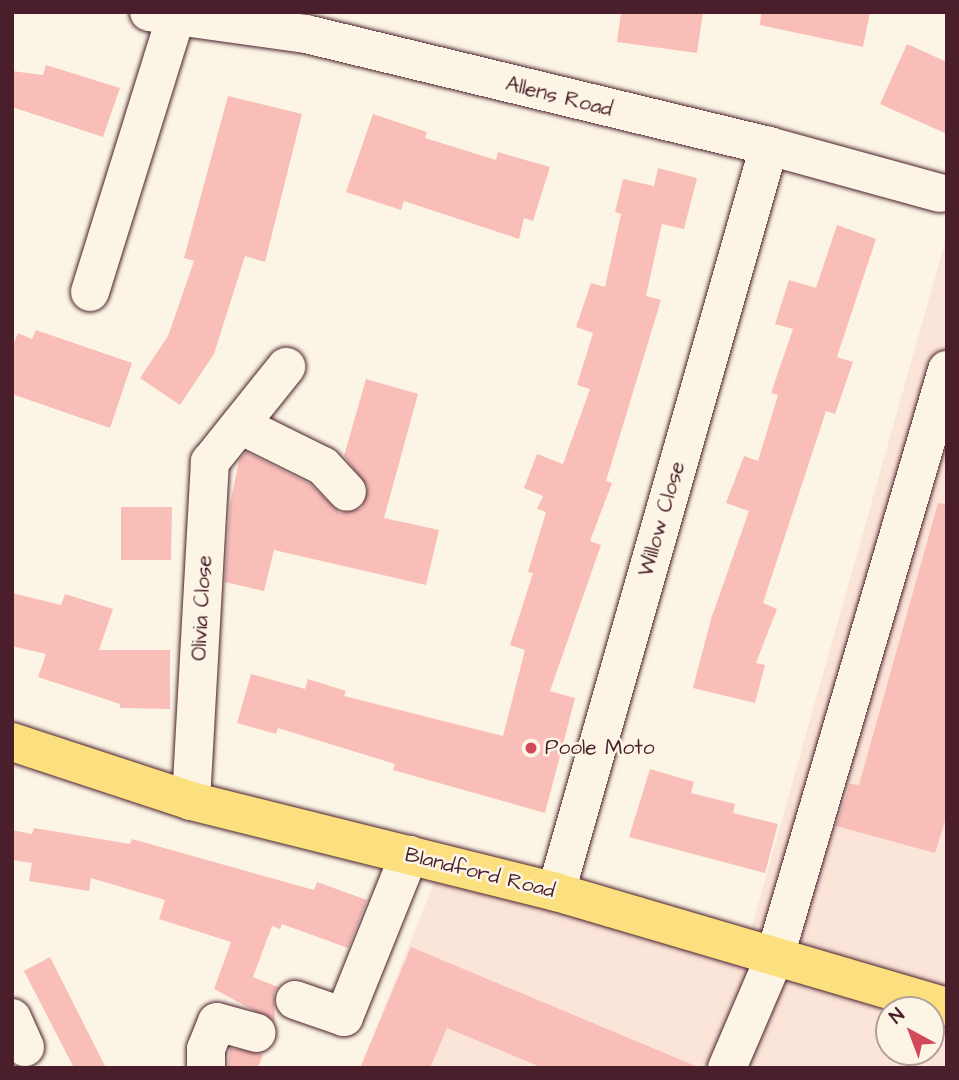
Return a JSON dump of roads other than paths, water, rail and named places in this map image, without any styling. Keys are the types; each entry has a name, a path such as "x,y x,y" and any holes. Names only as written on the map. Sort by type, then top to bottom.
{"main road":[{"name":"Blandford Road","path":"12,742 191,801 556,892 947,1007"}],"street":[{"name":"Allens Road","path":"90,292 163,14 306,34 769,146 940,193"},
{"name":"Willow Close","path":"556,892 769,146"},
{"name":"Olivia Close","path":"191,801 210,462 286,366"},
{"path":"727,1068 775,956 947,370"},
{"path":"240,425 323,466 347,492"},
{"path":"295,1000 344,1017 409,855"},
{"path":"206,1068 206,1049 217,1022 257,1032"}],"place":[{"name":"Poole Moto","path":"531,748"}]}
